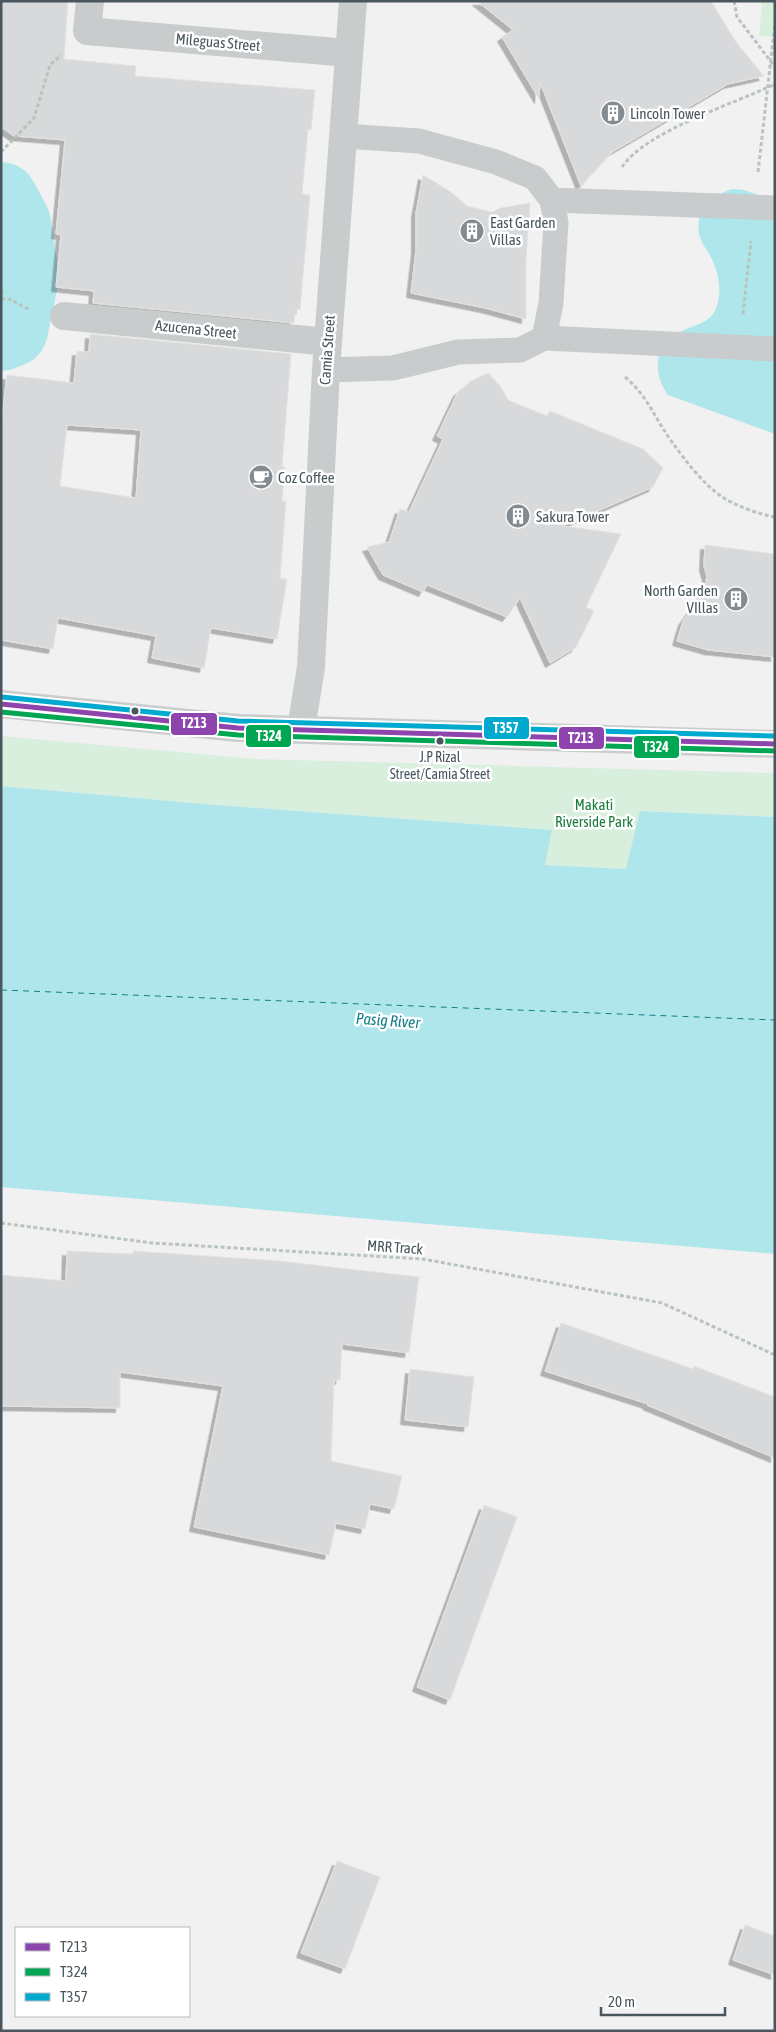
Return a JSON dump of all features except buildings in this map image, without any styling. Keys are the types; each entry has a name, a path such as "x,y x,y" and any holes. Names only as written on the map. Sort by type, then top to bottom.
{"main road":[{"path":"1,704 238,728 775,744"}],"street":[{"path":"87,31 90,1"},
{"name":"Camia Street","path":"301,729 310,667 326,370 353,1"},
{"name":"Mileguas Street","path":"87,31 349,53"},
{"name":"Azucena Street","path":"64,316 328,342"}],"lane":[{"path":"343,136 419,141 496,162 535,178 552,200 556,222 551,302 544,338"},
{"path":"552,200 775,208"},
{"path":"326,370 393,368 458,352 520,350 544,338 775,349"}],"path":[{"path":"734,1 737,17 775,67"},
{"path":"1,152 34,118 50,65 87,31"},
{"path":"619,172 630,156 662,136 706,113 775,84"},
{"path":"1,291 3,298 9,299 32,311"},
{"path":"617,371 651,405 671,442 721,497 766,516 775,517"},
{"name":"MRR Track","path":"1,1223 152,1243 423,1259 662,1303 775,1355"}],"green space":[{"path":"762,1 775,1 775,37 759,36"},
{"name":"Makati Riverside Park","path":"1,736 257,759 775,773 775,817 640,811 627,869 545,865 552,830 204,804 1,786"}],"water":[{"path":"732,189 744,190 775,201 775,434 668,395 663,387 658,370 660,353 670,339 678,333 707,320 716,310 719,296 718,277 712,259 700,237 698,226 702,211 706,205 718,195"},
{"name":"Pasig River","path":"1,786 204,804 552,830 545,865 626,869 640,811 775,817 775,1254 1,1187"}],"waterway":[{"path":"1,199 14,223 22,277 11,330 1,334"}],"ferry route":[{"path":"1,990 775,1020"}],"transit line":[{"name":"T357","path":"2,697 238,721 775,736"},
{"name":"T213","path":"1,704 238,728 775,744"},
{"name":"T324","path":"1,712 238,735 775,751"}],"place":[{"name":"Lincoln Tower","path":"613,113"},
{"name":"East Garden Villas","path":"472,231"},
{"name":"Coz Coffee","path":"261,477"},
{"name":"Sakura Tower","path":"518,516"},
{"name":"North Garden VIllas","path":"736,599"},
{"name":"J.P Rizal Street/Camia Street","path":"440,741"}]}
